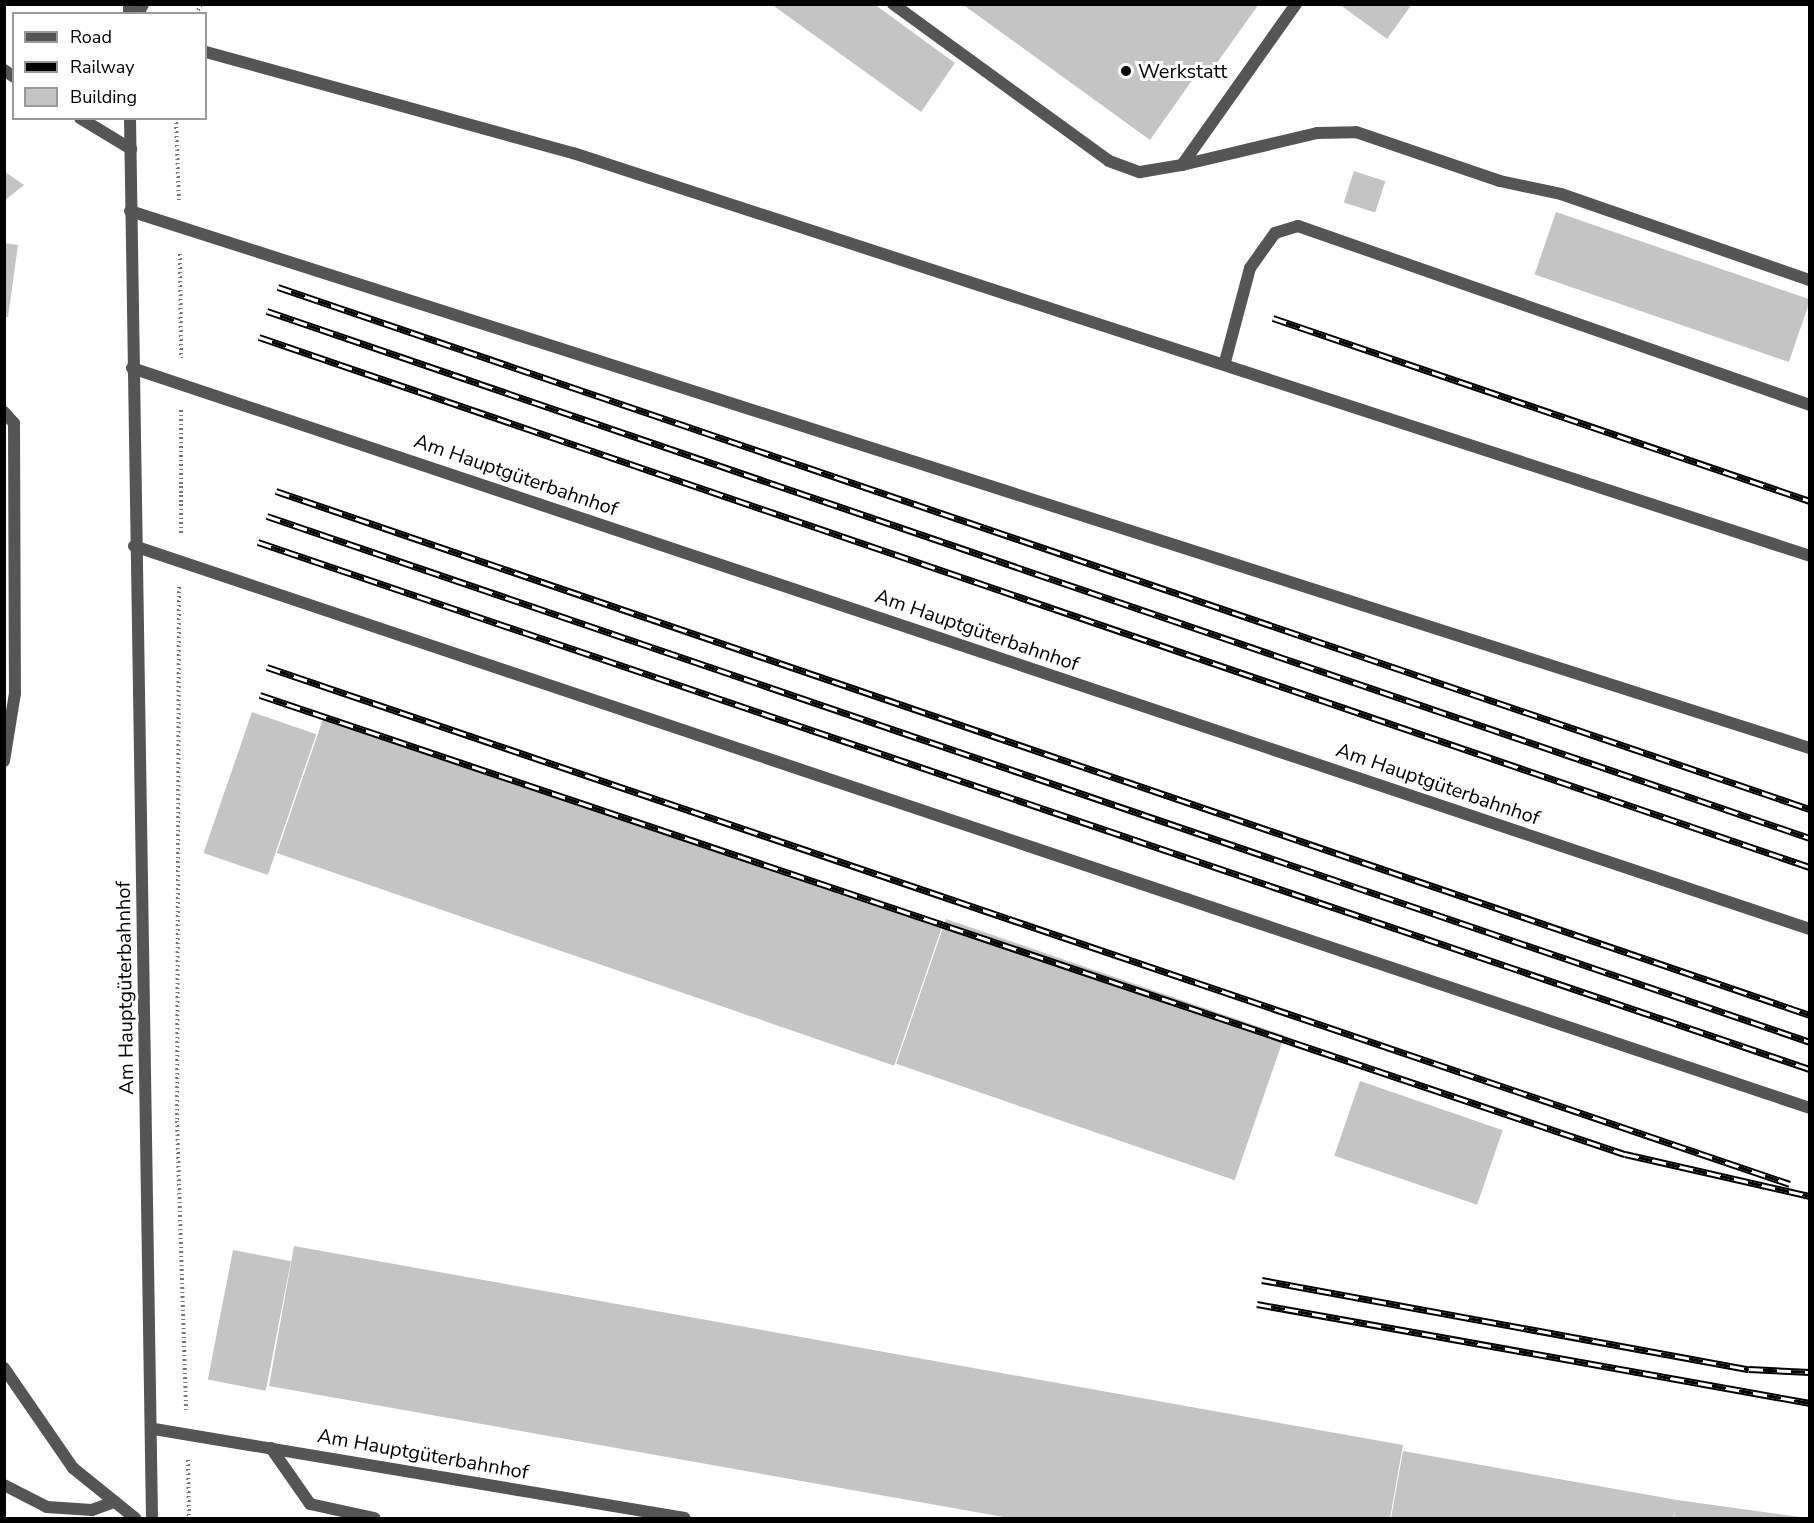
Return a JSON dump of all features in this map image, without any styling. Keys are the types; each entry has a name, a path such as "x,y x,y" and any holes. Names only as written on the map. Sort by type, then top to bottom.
{"street":[{"path":"893,4 1115,164 1140,172 1182,165 1317,133 1356,132 1500,181 1561,194 1809,280"},
{"path":"1182,165 1296,4"},
{"path":"207,52 573,153 1225,362 1809,556"},
{"path":"83,120 131,149"},
{"name":"Am Hauptgüterbahnhof","path":"130,120 134,546 154,1429 152,1518"},
{"path":"130,211 1809,748"},
{"path":"1225,362 1250,268 1275,233 1298,226 1809,405"},
{"name":"Am Hauptgüterbahnhof","path":"132,368 1809,929"},
{"path":"4,412 9,426 9,562 15,693 4,761"},
{"path":"134,546 1809,1108"},
{"path":"4,1368 73,1468 135,1518"},
{"name":"Am Hauptgüterbahnhof","path":"154,1429 685,1518"},
{"path":"271,1449 310,1504 374,1518"},
{"path":"4,1485 46,1507 92,1510 114,1502"}],"path":[{"path":"176,120 180,227 181,383 177,1121 189,1518"}],"building":[{"path":"771,4 874,4 955,63 921,112"},
{"name":"Werkstatt","path":"962,4 1259,4 1209,74 1200,69 1150,140"},
{"path":"1339,4 1412,4 1387,39"},
{"path":"4,171 24,185 4,201"},
{"path":"1354,171 1385,181 1375,213 1344,202"},
{"path":"1556,212 1810,299 1789,362 1535,274"},
{"path":"4,243 18,245 8,317 4,317"},
{"path":"252,712 316,734 268,875 203,853"},
{"path":"324,716 941,929 894,1066 277,853"},
{"path":"946,919 1284,1036 1235,1180 896,1064"},
{"path":"1360,1081 1503,1130 1477,1205 1334,1156"},
{"path":"294,1246 1403,1445 1390,1518 1009,1518 269,1386"},
{"path":"233,1250 291,1261 266,1391 208,1380"},
{"path":"1403,1451 1677,1500 1808,1518 1674,1518 1675,1511 1673,1518 1391,1518"}],"railway":[{"path":"278,287 1810,809"},
{"path":"267,311 1810,838"},
{"path":"1273,318 1810,501"},
{"path":"259,337 1810,867"},
{"path":"276,491 1810,1015"},
{"path":"267,516 1810,1042"},
{"path":"258,542 1810,1069"},
{"path":"267,667 1790,1184"},
{"path":"260,695 1625,1154 1810,1196"},
{"path":"1262,1280 1749,1369 1810,1372"},
{"path":"1257,1304 1810,1403"}],"place":[{"name":"Werkstatt","path":"1126,71"}]}
